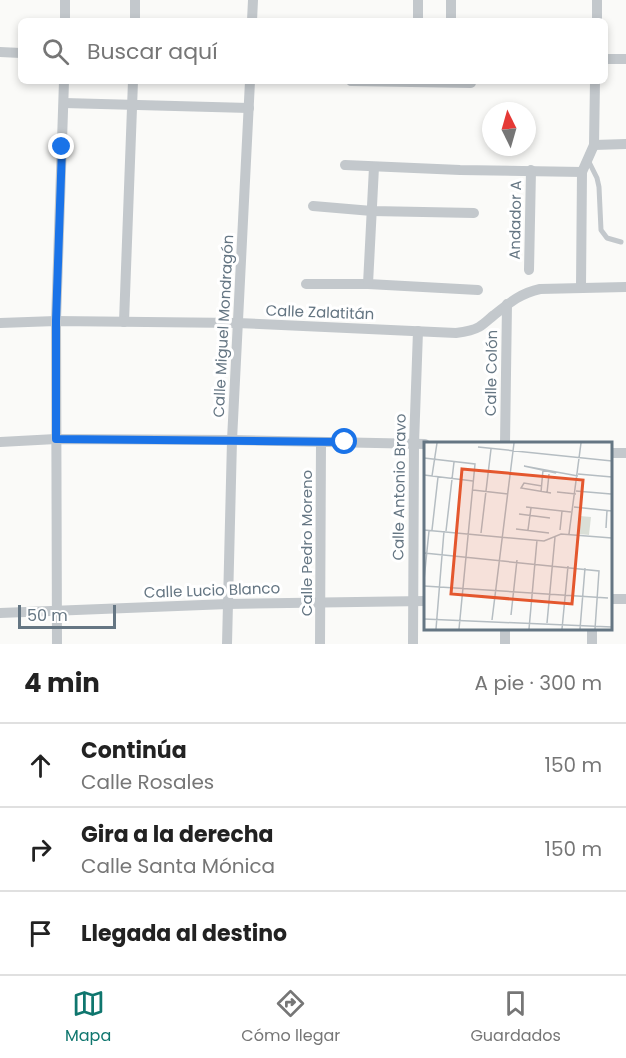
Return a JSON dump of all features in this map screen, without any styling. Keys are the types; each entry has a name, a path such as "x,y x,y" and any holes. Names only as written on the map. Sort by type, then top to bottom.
{"street":[{"path":"65,0 65,18"},
{"path":"135,0 135,18"},
{"path":"252,18 253,0"},
{"path":"418,0 418,18"},
{"path":"450,18 451,0"},
{"path":"597,0 597,18"},
{"path":"0,52 18,53"},
{"path":"608,59 626,59"},
{"path":"57,644 56,321 64,84"},
{"path":"124,322 133,84"},
{"name":"Calle Miguel Mondragón","path":"227,644 232,440 250,84"},
{"path":"580,287 582,172 594,145 595,84"},
{"path":"64,104 249,108"},
{"path":"594,145 626,144"},
{"path":"345,165 582,172"},
{"path":"368,284 374,166"},
{"name":"Andador A","path":"529,270 531,170"},
{"path":"313,206 372,211 474,213"},
{"path":"306,284 368,284 478,290"},
{"name":"Calle Zalatitán","path":"0,323 56,321 237,323 456,333 480,327 507,304 529,291 626,286"},
{"name":"Calle Colón","path":"505,442 507,304"},
{"name":"Calle Antonio Bravo","path":"413,644 419,444 418,331"},
{"path":"0,442 56,439 419,444"},
{"name":"Calle Pedro Moreno","path":"320,644 321,442"},
{"path":"611,599 626,598"},
{"name":"Calle Lucio Blanco","path":"0,613 228,604 424,601"}],"lane":[{"path":"588,159 599,187 601,230 607,238 621,242"}],"route":[{"path":"62,147 56,321 56,439 345,442"}]}
